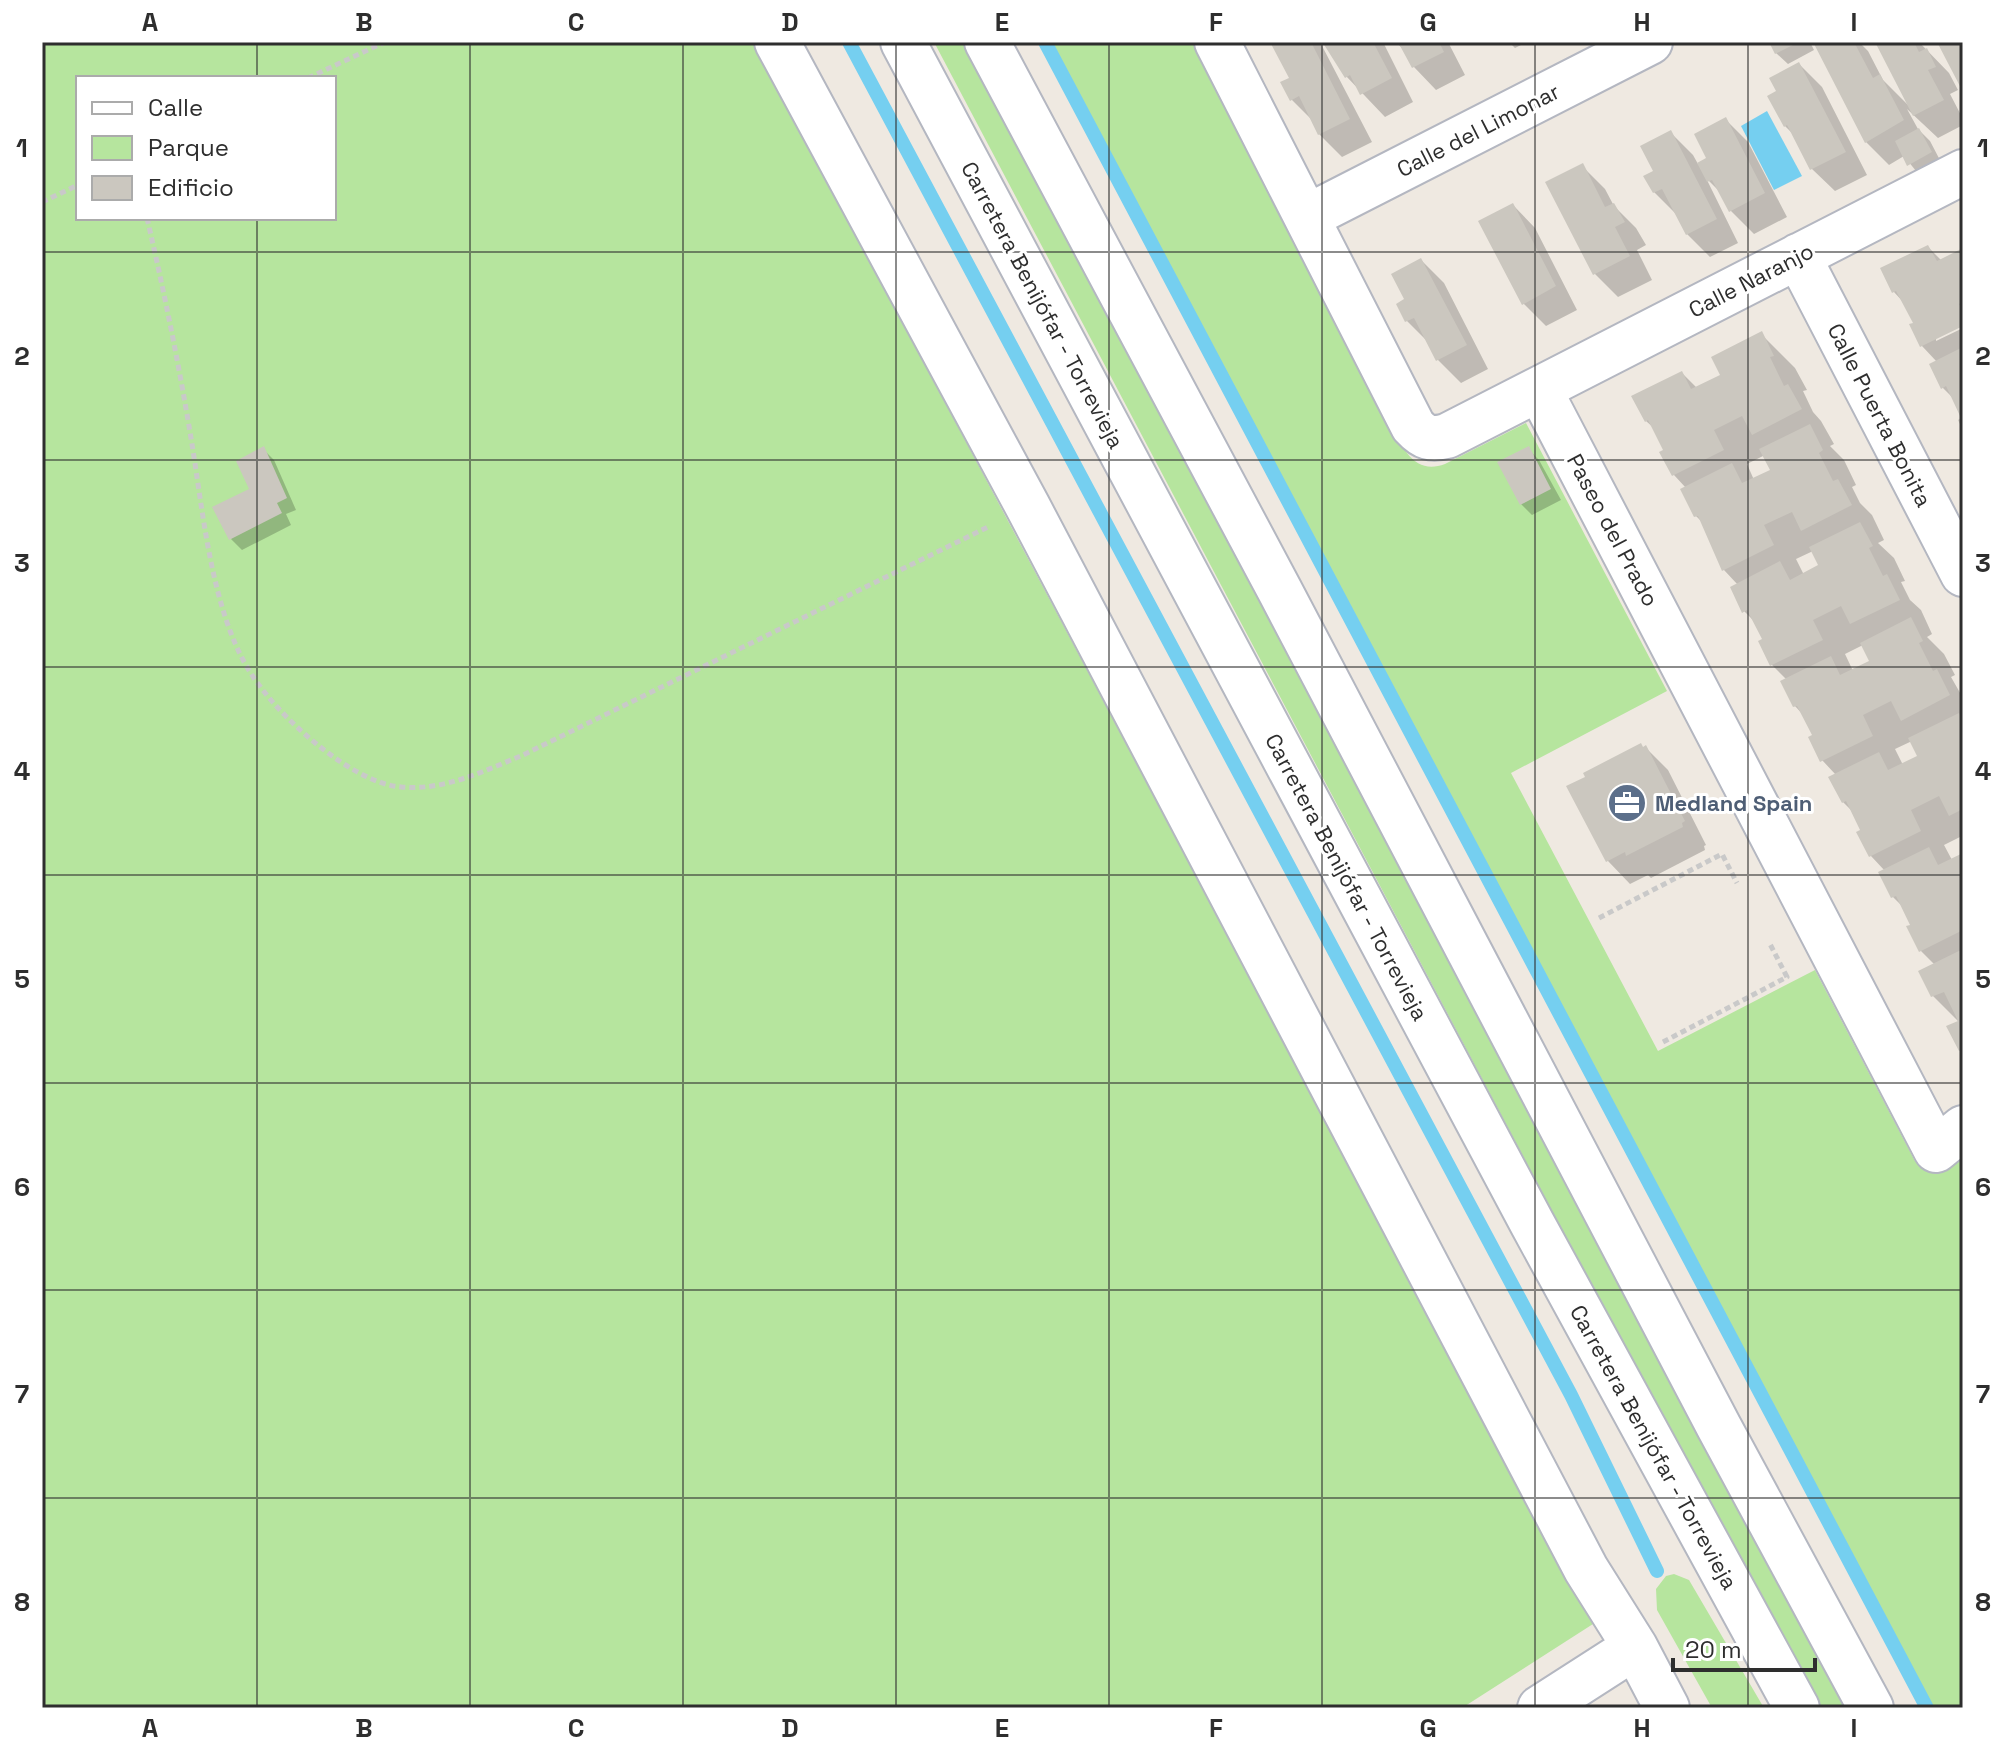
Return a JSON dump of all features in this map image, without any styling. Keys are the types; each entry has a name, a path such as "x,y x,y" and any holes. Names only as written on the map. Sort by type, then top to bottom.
{"street":[{"path":"777,42 1028,507 1578,1555 1635,1647 1667,1708"},
{"name":"Carretera Benijófar - Torrevieja","path":"903,42 1532,1223 1797,1708"},
{"path":"987,42 1273,577 1719,1427 1871,1708"},
{"path":"1217,42 1413,426 1422,435 1434,439 1447,436 1539,389"},
{"name":"Calle del Limonar","path":"1307,217 1650,42"},
{"name":"Calle Naranjo","path":"1539,389 1963,172"},
{"name":"Calle Puerta Bonita","path":"1798,256 1963,574"},
{"name":"Paseo del Prado","path":"1539,389 1936,1150 1963,1128"},
{"path":"1540,1708 1635,1647"}],"path":[{"path":"312,76 385,42"},
{"path":"42,202 76,186"},
{"path":"147,220 179,374 214,581 229,626 250,672 315,743 358,773 400,788 456,783 523,755 1028,507"},
{"path":"1599,918 1722,854 1737,883"},
{"path":"1663,1042 1787,977 1770,944"}],"green space":[{"path":"42,42 754,42 1593,1624 1462,1708 42,1708"},
{"path":"934,42 964,42 1845,1708 1818,1708 1777,1637"},
{"path":"1051,42 1196,42 1407,453 1415,461 1429,467 1445,464 1526,423 1667,691 1511,773 1658,1051 1815,970 1915,1161 1927,1168 1939,1169 1963,1158 1963,1708 1931,1708"},
{"path":"1674,1574 1689,1580 1764,1708 1712,1708 1657,1610 1656,1589 1666,1576"}],"water":[{"path":"1767,111 1802,176 1774,190 1741,126"}],"building":[{"path":"1270,42 1311,42 1350,119 1318,135 1299,96 1290,101 1280,82 1289,78"},
{"path":"1373,42 1392,78 1360,95 1350,75 1345,78 1323,43"},
{"path":"1398,42 1439,42 1444,52 1412,68"},
{"path":"1769,42 1799,42 1775,54"},
{"path":"1813,42 1854,42 1873,78 1880,74 1904,120 1865,143"},
{"path":"1875,42 1914,42 1919,52 1927,48 1936,67 1928,70 1944,100 1913,116"},
{"path":"1937,42 1963,42 1963,92"},
{"path":"1799,62 1846,152 1810,170 1787,125 1784,127 1767,96 1776,91 1769,78"},
{"path":"1726,117 1765,193 1729,212 1712,180 1707,182 1697,163 1706,158 1694,134"},
{"path":"1919,128 1932,152 1907,166 1895,141"},
{"path":"1671,130 1717,219 1686,235 1662,189 1653,193 1643,176 1653,171 1640,146"},
{"path":"1583,163 1605,207 1614,203 1625,222 1615,227 1630,256 1593,275 1545,182"},
{"path":"1513,203 1556,286 1522,305 1478,221"},
{"path":"1928,245 1937,261 1963,248 1963,302 1959,304 1963,311 1963,326 1920,347 1909,324 1913,323 1896,291 1892,293 1880,268"},
{"path":"1421,258 1467,345 1436,361 1414,318 1405,322 1396,304 1404,299 1391,274"},
{"path":"1762,331 1784,386 1788,384 1802,409 1752,435 1742,416 1714,430 1724,450 1672,476 1659,452 1663,450 1648,420 1645,422 1631,396 1682,371 1691,389 1720,375 1711,357"},
{"path":"1963,347 1963,430 1958,420 1961,418 1946,386 1941,389 1929,364"},
{"path":"1810,424 1823,450 1819,453 1833,481 1838,479 1852,505 1801,531 1792,512 1764,525 1774,545 1722,571 1698,516 1694,517 1680,489 1732,463 1742,483 1770,470 1759,449"},
{"path":"264,446 287,498 277,503 282,513 229,540 212,507 249,489 236,461"},
{"path":"1529,446 1551,489 1520,505 1497,462"},
{"path":"1860,522 1873,546 1869,548 1883,576 1887,574 1900,600 1850,624 1841,606 1813,620 1823,640 1770,666 1758,641 1762,639 1747,610 1742,613 1730,587 1780,561 1790,580 1818,565 1809,547"},
{"path":"1911,617 1923,641 1919,643 1933,671 1937,669 1950,695 1901,721 1891,701 1863,715 1873,736 1820,762 1808,737 1812,735 1780,681 1831,656 1840,675 1869,661 1860,643"},
{"path":"1959,713 1963,721 1963,809 1949,816 1939,796 1911,810 1921,831 1869,857 1856,832 1860,830 1846,801 1842,803 1828,777 1879,752 1888,770 1917,756 1908,738"},
{"path":"1641,743 1643,747 1646,745 1685,821 1683,827 1626,856 1625,852 1606,862 1566,786 1585,777 1583,773"},
{"path":"1929,847 1938,865 1963,853 1963,930 1919,952 1896,896 1891,898 1878,872"},
{"path":"1963,949 1963,1049 1959,1051 1946,1026 1958,1021 1944,992 1931,997 1918,971"}],"waterway":[{"path":"849,42 1571,1395 1657,1571"},
{"path":"1045,42 1927,1708"}],"place":[{"name":"Medland Spain","path":"1627,803"}]}
